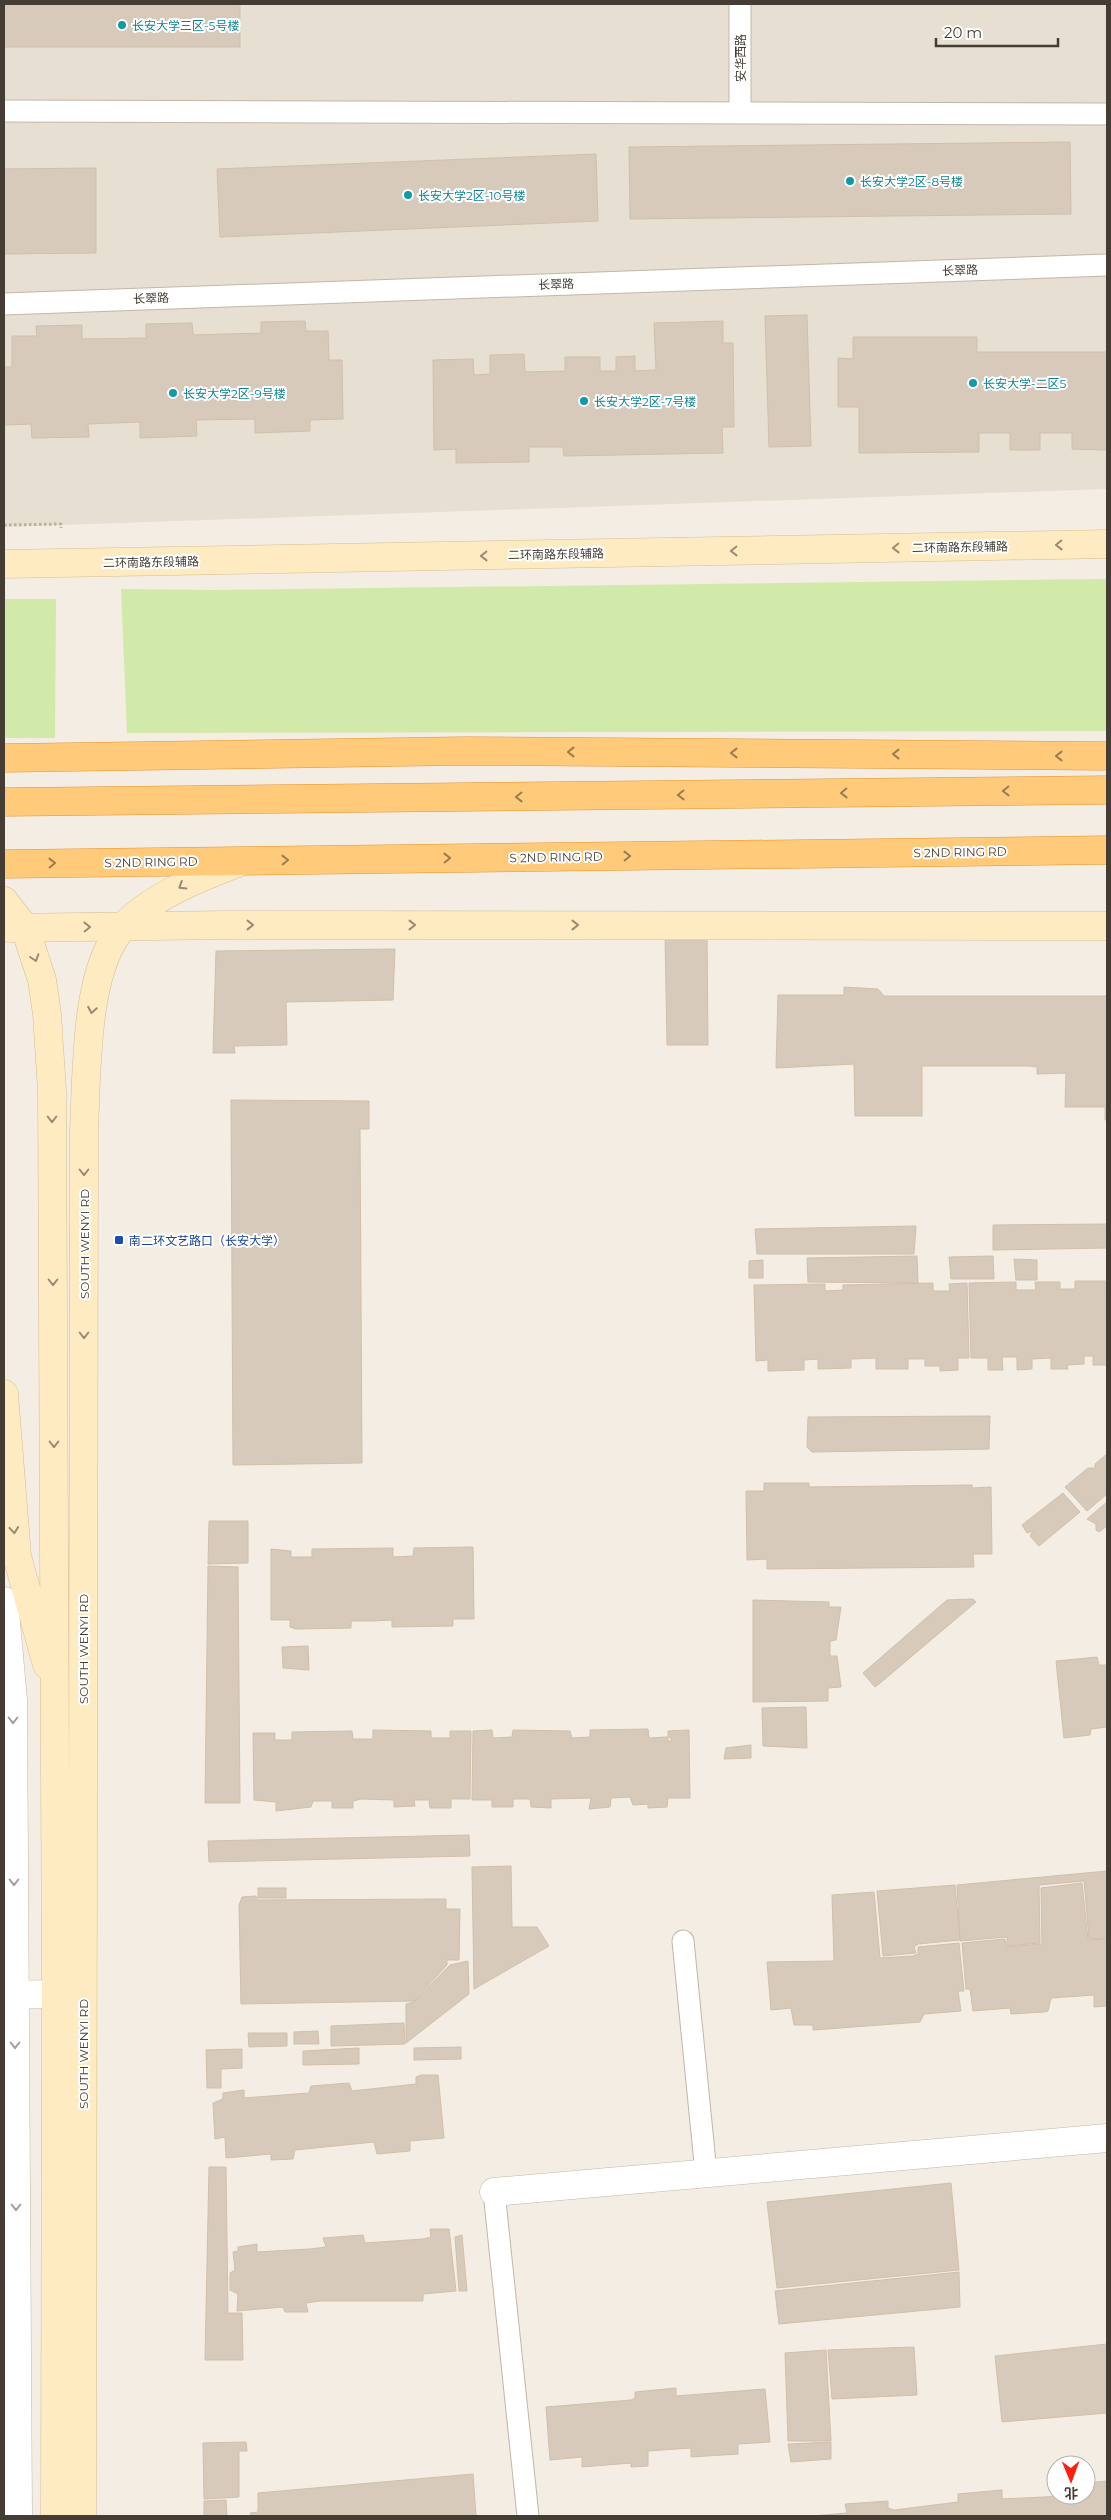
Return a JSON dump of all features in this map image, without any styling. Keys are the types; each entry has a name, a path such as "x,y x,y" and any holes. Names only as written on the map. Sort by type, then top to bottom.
{"highway":[{"path":"4,758 465,751 1107,756"},
{"path":"4,802 1107,790"},
{"name":"S 2ND RING RD","path":"4,864 1107,850"}],"main road":[{"name":"二环南路东段辅路","path":"4,564 1107,544"},
{"name":"SOUTH WENYI RD","path":"82,2516 84,1129 91,1014 104,958 123,927 189,882 244,861"},
{"path":"4,901 14,928 42,980 46,1006 52,1091 56,1692 55,2516"},
{"path":"14,928 1107,926"},
{"path":"4,1394 16,1556 56,1692"}],"street":[{"path":"4,1602 13,1700 9,1995 18,2516"},
{"path":"9,1995 56,1994"},
{"path":"494,2192 1107,2138"}],"lane":[{"name":"安华西路","path":"740,4 740,112"},
{"path":"4,111 1107,114"},
{"name":"长翠路","path":"4,304 1107,264"},
{"path":"683,1941 706,2173"},
{"path":"494,2192 528,2516"}],"path":[{"path":"4,525 61,524"}],"shaded area":[{"path":"4,4 1107,4 1107,489 4,527"}],"green space":[{"path":"1107,579 1107,731 127,733 121,589 215,590"},
{"path":"4,599 56,599 55,738 4,738"}],"building":[{"name":"长安大学三区-5号楼","path":"4,4 240,4 240,47 4,47"},
{"name":"长安大学2区-8号楼","path":"1070,142 1071,214 630,219 629,147"},
{"name":"长安大学2区-10号楼","path":"596,154 598,221 220,237 217,169"},
{"path":"96,168 96,253 4,254 4,169"},
{"path":"807,315 811,446 769,447 765,316"},
{"name":"长安大学2区-9号楼","path":"305,321 306,331 328,331 329,360 342,360 343,419 310,420 310,431 255,433 255,419 196,420 197,436 140,438 140,422 88,424 89,437 32,438 31,424 4,425 4,367 12,367 12,336 37,336 36,326 82,325 82,339 146,338 146,324 192,323 193,335 261,333 261,322"},
{"name":"长安大学2区-7号楼","path":"723,321 723,343 733,343 734,427 722,427 723,453 564,456 563,447 529,447 529,462 456,463 456,449 434,450 433,360 473,359 474,375 490,374 490,355 524,354 525,372 565,371 565,357 600,357 600,371 616,371 616,357 635,356 635,371 656,370 654,323"},
{"name":"长安大学-二区5","path":"853,337 977,337 977,352 1107,352 1107,450 1072,449 1072,433 1040,433 1040,450 1010,450 1010,433 979,433 979,452 859,453 859,407 838,407 838,358 853,359"},
{"path":"707,933 708,1045 667,1045 665,934"},
{"path":"395,949 393,1000 286,1002 287,1045 234,1046 235,1053 213,1053 216,951"},
{"path":"844,987 878,989 884,996 1107,996 1107,1120 1105,1120 1105,1107 1065,1107 1066,1073 1037,1074 1037,1067 1029,1066 922,1066 922,1116 855,1116 854,1064 776,1068 778,995 844,995"},
{"path":"231,1100 369,1101 369,1129 360,1129 362,1463 233,1465"},
{"path":"1107,1224 1107,1248 993,1250 993,1225"},
{"path":"916,1226 914,1254 757,1254 755,1229"},
{"path":"917,1256 918,1283 808,1282 807,1258"},
{"path":"993,1256 994,1279 951,1279 949,1257"},
{"path":"1014,1259 1037,1260 1037,1280 1016,1280"},
{"path":"763,1260 763,1278 749,1278 749,1261"},
{"path":"1075,1281 1106,1281 1107,1365 1093,1365 1093,1356 1084,1356 1084,1364 1067,1365 1068,1369 1051,1369 1051,1358 1032,1359 1032,1369 1017,1370 1017,1357 1002,1357 1003,1370 988,1370 988,1358 971,1358 969,1283 1016,1282 1016,1290 1036,1290 1035,1282 1060,1282 1060,1289 1075,1289"},
{"path":"933,1283 933,1291 950,1291 949,1284 967,1283 969,1358 958,1358 958,1370 940,1371 940,1366 925,1366 925,1359 908,1359 908,1369 876,1369 876,1358 851,1359 851,1368 818,1369 818,1359 804,1360 804,1370 768,1371 768,1360 756,1361 754,1285 825,1284 825,1291 843,1290 843,1285"},
{"path":"990,1416 989,1449 812,1452 807,1447 808,1417"},
{"path":"1107,1454 1107,1494 1087,1511 1065,1487 1088,1468 1095,1468 1095,1464"},
{"path":"764,1483 809,1483 809,1487 972,1485 972,1488 991,1487 992,1554 973,1554 974,1567 767,1569 767,1559 747,1560 746,1491 764,1491"},
{"path":"1063,1493 1080,1512 1039,1546 1030,1536 1033,1531 1027,1533 1022,1525"},
{"path":"1107,1502 1107,1526 1099,1532 1096,1530 1096,1524 1087,1519"},
{"path":"209,1521 248,1521 248,1563 208,1564"},
{"path":"473,1547 474,1619 453,1619 453,1626 392,1627 392,1620 351,1621 351,1628 296,1629 290,1627 290,1620 271,1620 271,1549 291,1551 291,1557 312,1557 312,1549 393,1548 393,1557 413,1556 414,1548"},
{"path":"208,1566 238,1567 240,1803 205,1803"},
{"path":"973,1599 976,1602 875,1687 863,1673 947,1600"},
{"path":"753,1600 829,1602 829,1607 841,1607 836,1640 830,1641 830,1656 837,1656 841,1687 828,1688 828,1701 753,1702"},
{"path":"308,1646 309,1670 283,1668 282,1647"},
{"path":"1097,1657 1099,1665 1107,1665 1107,1727 1091,1729 1090,1735 1064,1738 1056,1661"},
{"path":"806,1707 807,1748 763,1746 762,1708"},
{"path":"648,1729 649,1738 667,1737 669,1742 672,1739 668,1737 668,1731 689,1730 690,1798 668,1798 667,1807 648,1808 648,1804 633,1805 630,1797 611,1798 610,1807 589,1809 591,1798 551,1799 551,1808 531,1807 530,1799 513,1799 513,1807 492,1807 492,1800 472,1800 473,1731 492,1730 493,1738 512,1737 513,1730 570,1731 572,1738 590,1737 590,1730"},
{"path":"373,1730 431,1731 431,1738 450,1738 450,1731 471,1731 470,1799 451,1799 451,1808 430,1808 429,1800 414,1800 415,1806 394,1807 394,1800 361,1799 353,1801 353,1808 332,1808 332,1801 313,1801 311,1807 276,1811 276,1802 254,1800 253,1733 275,1733 275,1740 292,1740 292,1732 352,1731 353,1739 373,1739"},
{"path":"751,1745 751,1758 724,1759 726,1748"},
{"path":"469,1835 470,1856 209,1862 208,1841"},
{"path":"511,1866 512,1927 537,1927 549,1946 474,1989 472,1867"},
{"path":"1107,1871 1107,1938 1089,1939 1084,1881 1039,1885 1040,1943 1007,1946 1007,1937 960,1941 957,1885"},
{"path":"1082,1883 1088,1940 1107,1939 1107,2006 1094,2007 1094,1995 1051,1998 1048,2011 1044,2012 1011,2014 1010,2008 973,2011 970,1989 966,1989 962,1943 1005,1939 1006,1947 1042,1944 1041,1888"},
{"path":"955,1885 960,1940 918,1944 914,1947 916,1953 883,1956 877,1891"},
{"path":"258,1888 286,1888 286,1898 258,1898"},
{"path":"874,1892 880,1958 913,1956 918,1954 918,1947 959,1943 964,1991 958,1991 961,2011 924,2014 920,2022 813,2030 813,2025 794,2025 791,2008 771,2010 767,1962 834,1961 832,1895"},
{"path":"256,1896 257,1900 446,1899 446,1909 460,1909 459,1960 447,1960 447,1965 414,2001 241,2004 239,1905 242,1897"},
{"path":"468,1961 469,1994 406,2043 406,2004 414,2002 450,1965"},
{"path":"404,2023 405,2044 331,2046 331,2026"},
{"path":"318,2031 319,2044 294,2044 294,2032"},
{"path":"248,2033 287,2033 287,2046 249,2047"},
{"path":"461,2047 461,2059 414,2060 414,2048"},
{"path":"359,2048 359,2064 303,2065 303,2051"},
{"path":"242,2049 242,2068 221,2069 221,2088 207,2088 206,2050"},
{"path":"421,2075 438,2075 444,2138 410,2141 410,2151 377,2154 374,2142 295,2150 293,2159 271,2160 271,2154 226,2158 225,2137 215,2139 213,2103 223,2099 223,2093 244,2090 244,2098 309,2093 311,2086 349,2083 352,2091 416,2084 416,2077"},
{"path":"209,2167 226,2167 228,2313 242,2313 243,2360 205,2360"},
{"path":"951,2183 959,2270 777,2288 767,2202"},
{"path":"430,2229 449,2229 456,2291 423,2294 423,2301 320,2301 306,2303 308,2312 285,2312 283,2307 237,2311 238,2294 230,2290 230,2273 235,2270 233,2252 238,2251 238,2247 257,2244 257,2252 310,2249 326,2247 323,2238 363,2235 365,2243 423,2239 431,2237"},
{"path":"462,2235 467,2291 459,2291 455,2237"},
{"path":"959,2272 960,2307 779,2324 775,2291"},
{"path":"1107,2344 1107,2413 1002,2422 995,2356"},
{"path":"914,2347 917,2395 832,2399 828,2350"},
{"path":"826,2350 831,2441 788,2441 785,2353"},
{"path":"676,2388 676,2396 765,2389 770,2442 738,2444 738,2454 691,2457 691,2448 648,2451 648,2466 631,2467 631,2463 582,2467 582,2457 550,2460 546,2407 631,2400 635,2398 635,2392"},
{"path":"246,2442 247,2451 239,2451 239,2497 204,2499 203,2443"},
{"path":"831,2442 831,2459 791,2462 788,2444"},
{"path":"473,2474 476,2516 251,2516 250,2513 258,2512 258,2493"},
{"path":"1107,2481 1107,2516 812,2516 847,2513 845,2504 888,2501 888,2508 894,2510 958,2502 958,2494 1002,2490 1002,2499 1046,2497 1046,2505 1096,2505 1096,2482"},
{"path":"226,2500 227,2516 204,2516 204,2501"}],"place":[{"name":"长安大学三区-5号楼","path":"122,25"},
{"name":"长安大学2区-8号楼","path":"850,181"},
{"name":"长安大学2区-10号楼","path":"408,195"},
{"name":"长安大学-二区5","path":"973,383"},
{"name":"长安大学2区-9号楼","path":"173,393"},
{"name":"长安大学2区-7号楼","path":"584,401"},
{"name":"南二环文艺路口（长安大学）","path":"119,1240"}]}
